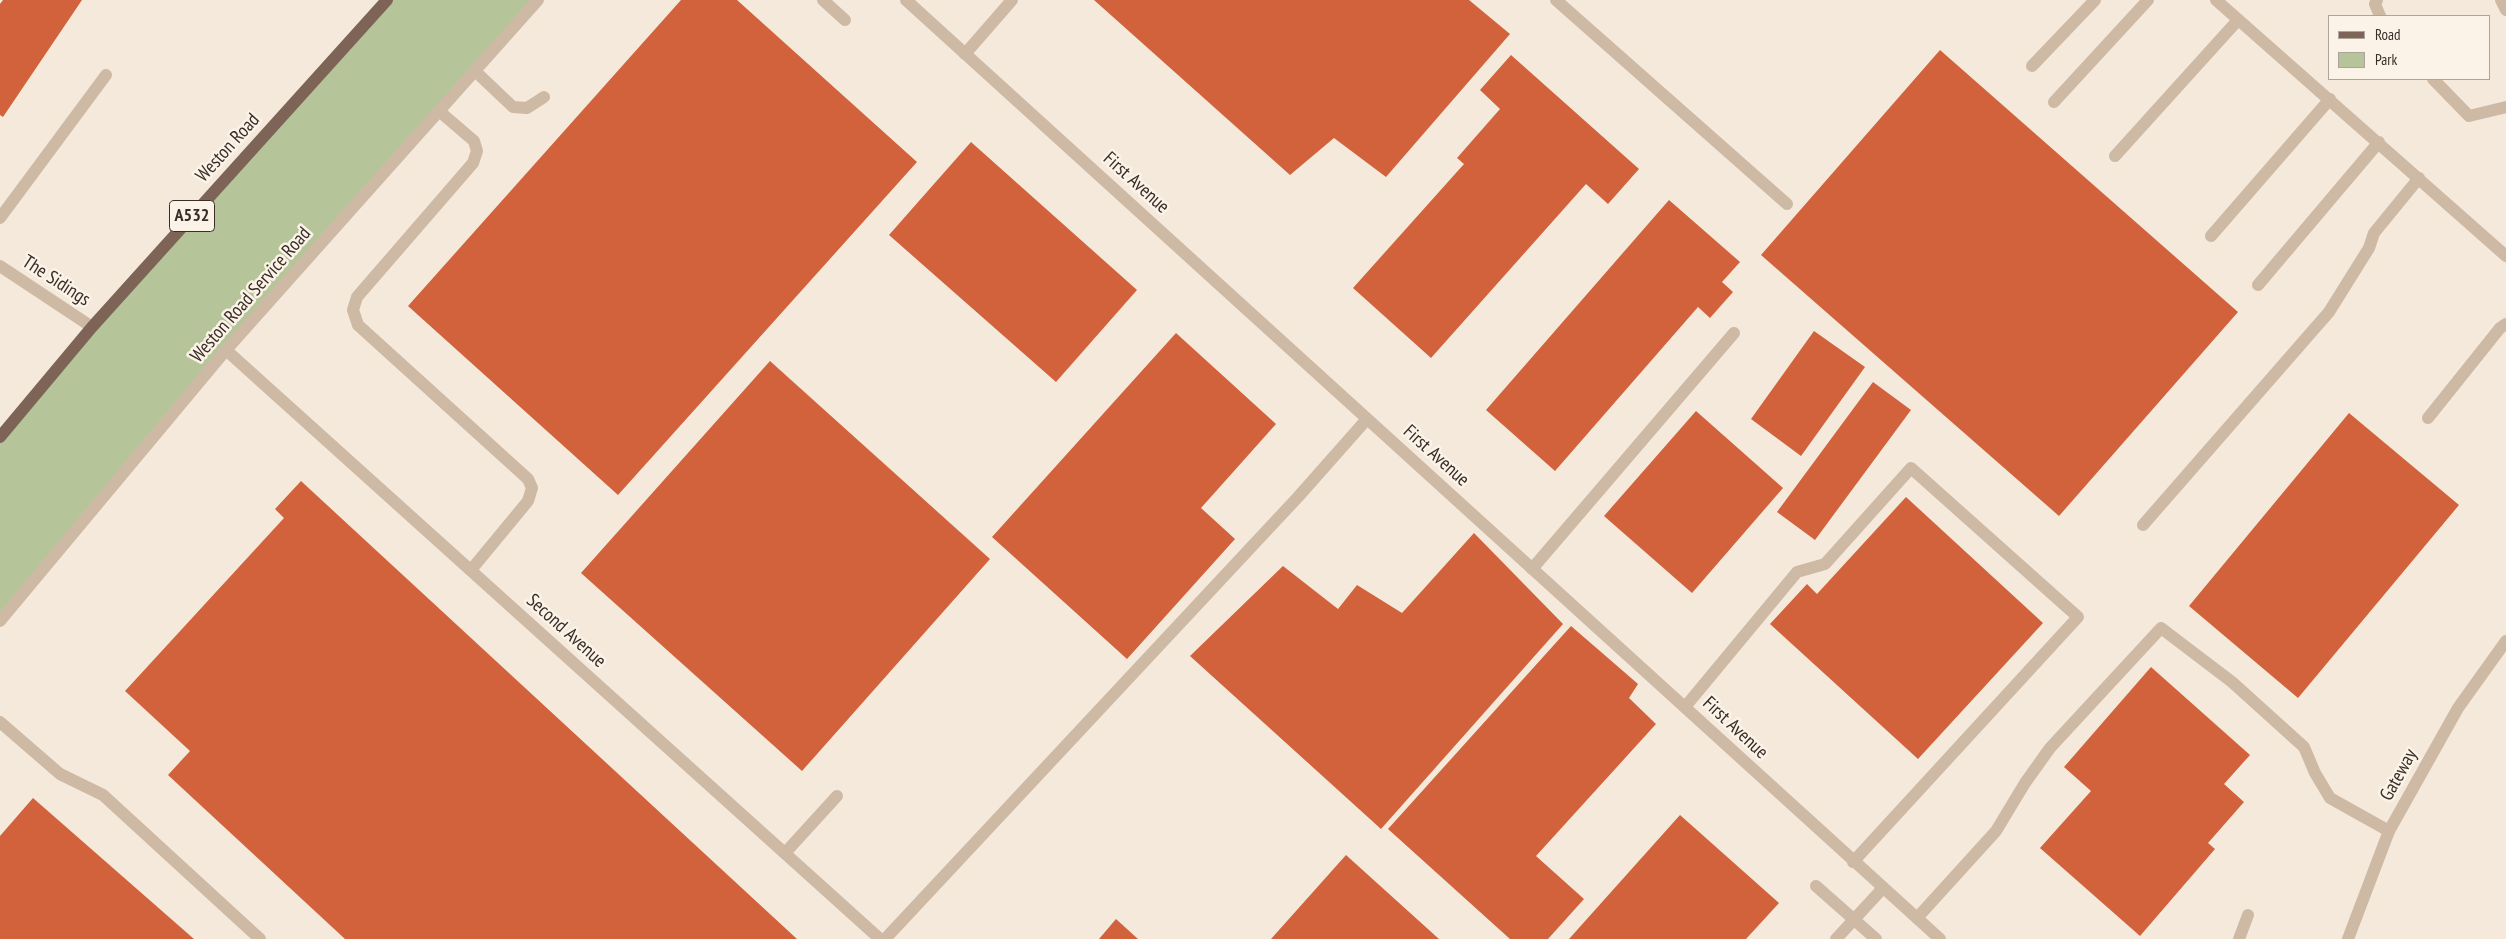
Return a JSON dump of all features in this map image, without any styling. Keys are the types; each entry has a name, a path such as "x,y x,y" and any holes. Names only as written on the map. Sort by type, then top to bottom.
{"main road":[{"name":"Weston Road","path":"0,437 92,327 387,0"}],"street":[{"name":"Weston Road Service Road","path":"0,621 226,350 538,0"},
{"path":"823,0 845,20"},
{"name":"First Avenue","path":"906,0 1940,939"},
{"path":"965,54 1012,0"},
{"path":"1556,0 1787,204"},
{"path":"2032,66 2095,0"},
{"path":"2054,102 2148,0"},
{"path":"2216,0 2444,199 2506,256"},
{"path":"2377,0 2375,4 2380,15"},
{"path":"2501,0 2506,10"},
{"path":"2115,156 2238,20"},
{"path":"475,71 513,106 527,108 544,97"},
{"path":"0,218 106,75"},
{"path":"2434,80 2469,116 2506,107"},
{"path":"2211,236 2330,100"},
{"path":"439,111 474,141 477,151 473,163 357,297 353,310 358,325 528,479 532,488 528,501 471,570"},
{"path":"2258,285 2379,142"},
{"path":"2143,525 2329,312 2369,248 2374,233 2420,178"},
{"name":"The Sidings","path":"0,266 92,327"},
{"path":"2428,418 2500,328 2506,324"},
{"path":"1532,569 1734,333"},
{"name":"Second Avenue","path":"226,350 880,939"},
{"path":"885,939 1298,497 1367,419"},
{"path":"1685,707 1797,572 1824,564 1911,468 2078,617 1853,862"},
{"path":"1917,918 1996,831 2025,783 2050,748 2161,628 2232,682 2304,747 2315,773 2330,798 2389,831"},
{"name":"Gateway","path":"2348,939 2389,831 2458,708 2506,641"},
{"path":"0,722 60,774 103,795 260,939"},
{"path":"785,853 837,796"},
{"path":"1816,886 1876,939"},
{"path":"1836,939 1883,888"},
{"path":"2239,939 2248,915"}],"green space":[{"path":"387,0 538,0 439,111 0,621 0,437"}],"building":[{"path":"3,0 82,0 3,117 0,115 0,4"},
{"path":"681,0 737,0 917,162 618,495 408,306"},
{"path":"1094,0 1469,0 1510,34 1386,177 1334,138 1290,175"},
{"path":"1940,50 2238,312 2059,516 1761,255"},
{"path":"1511,55 1639,169 1608,204 1586,184 1431,358 1353,288 1464,164 1457,158 1500,109 1480,90"},
{"path":"971,142 1137,290 1056,382 889,235"},
{"path":"1669,200 1740,262 1722,282 1733,292 1710,318 1698,307 1555,471 1486,410"},
{"path":"1814,331 1865,367 1801,456 1751,419"},
{"path":"1176,333 1276,424 1201,508 1235,539 1127,659 992,537"},
{"path":"770,361 990,559 802,771 581,573"},
{"path":"1873,382 1911,410 1815,540 1777,512"},
{"path":"1696,411 1783,488 1692,593 1604,516"},
{"path":"2349,413 2459,505 2298,698 2189,606"},
{"path":"301,481 797,939 345,939 168,775 190,751 125,691 284,518 275,509"},
{"path":"1906,497 2043,623 1918,759 1770,624 1807,584 1817,594"},
{"path":"1474,533 1563,624 1381,829 1190,656 1283,566 1338,609 1357,585 1402,613"},
{"path":"1571,626 1638,684 1629,698 1656,724 1536,856 1584,899 1548,939 1510,939 1388,829"},
{"path":"2151,667 2250,755 2224,784 2244,802 2208,843 2215,849 2140,936 2040,848 2091,791 2064,767"},
{"path":"33,798 194,939 0,939 0,836"},
{"path":"1680,815 1779,903 1746,939 1569,939"},
{"path":"1346,855 1439,939 1271,939"},
{"path":"1116,919 1138,939 1099,939"}]}
